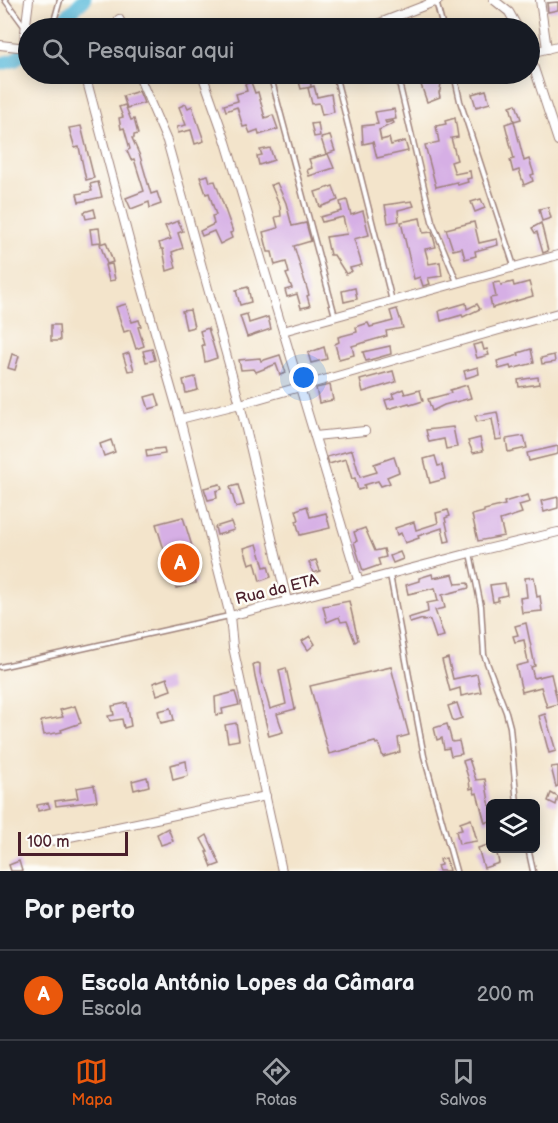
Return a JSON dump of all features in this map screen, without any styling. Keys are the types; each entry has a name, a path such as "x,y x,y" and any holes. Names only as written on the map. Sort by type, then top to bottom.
{"street":[{"path":"27,18 29,0"},
{"path":"494,0 509,12 512,18"},
{"path":"540,0 548,49"},
{"path":"401,18 437,1"},
{"path":"0,45 18,47"},
{"path":"540,52 558,46"},
{"path":"88,84 180,419 230,616 233,647 282,871"},
{"path":"142,84 166,141 240,404 287,601"},
{"path":"206,84 226,142 359,583"},
{"path":"539,84 558,141"},
{"path":"283,331 558,255"},
{"path":"180,419 301,387 558,313"},
{"path":"315,436 365,431"},
{"name":"Rua da ETA","path":"230,616 558,532"},
{"path":"41,843 266,796"}],"lane":[{"path":"5,0 18,18"},
{"path":"55,18 60,0"},
{"path":"437,1 440,18"},
{"path":"273,84 335,317"},
{"path":"338,84 392,302"},
{"path":"400,84 432,221 458,283"},
{"path":"456,84 514,267"},
{"path":"470,553 482,606 484,655 510,727 517,799"},
{"path":"390,575 424,756 456,871"},
{"name":"Rua da ETA","path":"0,667 230,616"},
{"path":"529,853 533,871"}],"building":[{"path":"558,2 558,10 548,12 547,3"},
{"path":"245,84 252,84 255,93 258,92 265,118 273,115 278,129 259,135 258,130 250,133 247,126 243,127 237,107 226,111 224,105 238,101 236,94 247,91"},
{"path":"300,84 311,84 311,87 301,89"},
{"path":"421,84 441,84 440,97 427,102"},
{"path":"314,86 317,97 331,94 334,112 322,115 319,103 312,104 308,88"},
{"path":"486,90 490,103 476,107 472,94"},
{"path":"139,91 144,103 127,108 123,96"},
{"path":"186,104 188,108 192,106 204,141 195,144 191,130 178,133 177,127 186,125 179,107"},
{"path":"516,104 521,119 514,121 510,106"},
{"path":"125,105 131,120 134,119 138,134 132,138 151,194 157,192 161,204 150,208 149,202 131,209 126,198 144,191 134,159 131,160 127,151 130,149 124,128 121,129 119,118 123,117 119,107"},
{"path":"394,109 396,119 385,121 394,123 379,130 381,140 389,138 391,145 405,141 408,151 377,158 373,142 363,144 362,126 378,124 375,112"},
{"path":"455,118 458,137 451,138 457,160 451,162 455,174 470,171 471,178 467,179 468,182 458,185 457,182 436,187 425,145 439,142 436,126 446,124 445,121"},
{"path":"514,121 524,161 529,159 534,174 531,175 533,181 524,185 519,170 513,172 510,160 514,159 505,124"},
{"path":"318,123 320,136 314,137 311,124"},
{"path":"81,126 94,178 86,180 79,147 75,148 69,128"},
{"path":"330,136 335,151 326,154 321,138"},
{"path":"270,148 274,160 259,165 257,156 262,155 260,150"},
{"path":"328,154 334,168 309,176 307,170 312,168 309,159"},
{"path":"208,175 210,182 215,181 233,232 230,233 232,238 220,244 214,231 202,236 200,231 214,224 212,216 216,215 209,193 206,194 200,177"},
{"path":"98,182 102,197 79,202 77,194 92,191 90,184"},
{"path":"277,183 286,203 292,226 306,223 311,241 294,246 309,295 307,296 310,306 301,308 297,294 287,297 285,290 292,288 286,274 289,273 286,262 275,265 272,252 268,252 263,232 278,228 275,217 281,216 280,206 271,185"},
{"path":"333,186 338,200 320,207 315,192"},
{"path":"481,199 485,208 475,212 471,202"},
{"path":"347,200 351,215 363,211 369,235 354,239 362,265 350,268 352,271 346,274 334,255 330,255 326,237 347,234 343,217 322,222 320,217 342,211 340,202"},
{"path":"412,201 414,206 398,210 399,221 388,223 385,205"},
{"path":"548,207 551,218 542,221 539,209"},
{"path":"94,209 96,217 86,219 84,212"},
{"path":"420,218 423,233 432,232 436,247 425,249 429,264 440,262 442,276 428,278 430,284 423,286 420,277 414,279 401,222"},
{"path":"178,221 183,231 178,233 183,248 172,252 176,268 167,271 163,249 159,243 171,239 165,226"},
{"path":"474,222 479,243 497,239 498,245 475,251 476,256 465,259 462,248 453,250 446,229"},
{"path":"541,223 548,251 543,253 537,232 535,233 532,228"},
{"path":"99,228 101,242 92,243 90,229"},
{"path":"106,242 113,262 107,264 100,244"},
{"path":"112,264 115,280 109,281 105,265"},
{"path":"500,282 501,285 513,282 514,286 529,282 533,296 492,308 490,298 496,297 493,283"},
{"path":"248,287 251,302 240,305 236,290"},
{"path":"355,288 357,299 344,302 342,291"},
{"path":"466,303 467,309 477,304 480,309 463,317 462,315 441,321 439,311"},
{"path":"126,304 132,322 139,320 141,326 138,327 144,346 136,349 130,330 124,332 116,307"},
{"path":"397,309 403,328 386,331 387,336 352,346 354,355 339,359 335,344 339,342 338,337 357,332 356,327 368,323 370,327 393,321 390,311"},
{"path":"190,310 194,327 186,329 182,311"},
{"path":"247,314 249,323 268,317 271,329 247,337 240,316"},
{"path":"51,325 59,325 60,341 51,341"},
{"path":"208,328 217,358 205,362 200,331"},
{"path":"482,343 489,355 477,358 473,345"},
{"path":"390,346 391,354 366,361 363,352"},
{"path":"324,347 327,359 311,363 308,353"},
{"path":"152,349 155,360 146,362 143,351"},
{"path":"531,349 534,363 511,369 510,366 499,369 497,361"},
{"path":"129,353 134,370 128,371 123,355"},
{"path":"12,354 19,356 15,370 8,368"},
{"path":"280,355 286,373 280,375 276,364 256,372 254,369 241,370 239,360 260,358 261,361"},
{"path":"554,355 555,362 542,364 541,358"},
{"path":"478,367 479,374 466,378 464,371"},
{"path":"393,371 396,382 363,392 360,380"},
{"path":"195,377 198,390 186,393 183,380"},
{"path":"538,377 539,384 519,387 518,380"},
{"path":"330,385 333,400 319,403 316,388"},
{"path":"467,385 471,398 444,405 432,411 428,399 451,393 450,390"},
{"path":"403,389 405,394 420,390 423,401 388,409 385,400 394,398 392,394"},
{"path":"156,394 160,406 149,409 145,397"},
{"path":"497,412 502,439 496,440 492,419 477,422 475,416"},
{"path":"453,427 457,447 446,449 444,439 429,442 426,430"},
{"path":"524,436 527,448 508,452 506,439"},
{"path":"480,438 483,451 473,453 468,441"},
{"path":"111,440 115,452 104,456 100,444"},
{"path":"558,446 558,454 529,461 527,453"},
{"path":"164,448 165,454 147,457 146,450"},
{"path":"352,450 360,477 377,472 374,464 394,457 399,472 387,477 390,483 381,486 378,481 364,485 365,488 358,490 346,459 329,464 327,457"},
{"path":"435,456 438,466 442,465 445,479 430,483 424,459"},
{"path":"220,484 222,489 216,491 217,498 208,500 204,488"},
{"path":"238,485 244,505 236,507 230,487"},
{"path":"528,495 530,502 519,505 522,513 500,520 504,536 478,541 472,515"},
{"path":"558,497 558,508 544,512 541,501"},
{"path":"307,506 310,517 326,513 330,528 300,535 296,510"},
{"path":"448,510 450,516 445,518 450,541 445,542 442,528 405,543 401,533 397,535 395,528 414,522 416,530 438,523 436,513"},
{"path":"183,517 195,556 190,557 196,583 176,588 156,524"},
{"path":"231,522 234,530 217,535 215,527"},
{"path":"365,528 375,551 384,549 386,557 378,559 380,565 363,571 354,542 357,541 354,532"},
{"path":"257,544 264,567 268,566 271,577 260,581 255,562 249,564 244,548"},
{"path":"400,552 403,559 393,563 390,556"},
{"path":"316,560 320,571 313,573 309,562"},
{"path":"432,574 433,578 453,574 456,584 468,583 469,588 442,595 445,608 435,610 444,636 436,638 430,620 423,621 423,619 410,623 408,618 428,612 427,603 438,601 435,588 408,594 406,585"},
{"path":"534,577 542,611 522,613 520,598 527,597 525,578"},
{"path":"505,583 507,595 498,597 498,601 493,602 490,585"},
{"path":"349,601 358,640 355,642 347,621 341,622 339,617 327,622 323,606"},
{"path":"526,623 535,666 531,667 534,678 551,674 558,704 547,707 541,687 522,692 516,666 528,663 524,640 515,642 513,636 518,635 515,626"},
{"path":"310,636 315,644 308,650 302,641"},
{"path":"448,658 453,679 477,674 481,692 461,696 460,688 450,691 442,660"},
{"path":"258,663 270,709 286,704 279,670 286,668 295,709 277,714 283,732 269,736 253,664"},
{"path":"391,667 409,735 398,738 400,752 383,757 378,743 375,742 329,754 310,686"},
{"path":"167,678 171,690 157,695 153,683"},
{"path":"235,692 239,705 222,709 223,714 216,715 215,697"},
{"path":"127,703 131,726 124,728 122,719 110,721 108,716 114,715 112,706"},
{"path":"457,703 462,718 453,721 448,706"},
{"path":"75,706 81,723 61,730 62,732 44,735 41,721 63,717 60,710"},
{"path":"171,708 174,720 161,723 158,711"},
{"path":"545,714 556,751 549,753 539,716"},
{"path":"236,723 239,740 228,742 225,725"},
{"path":"447,724 452,742 459,741 462,754 451,756 449,748 444,749 442,738 437,740 434,728"},
{"path":"469,759 476,780 485,779 489,799 486,799 485,823 477,793 475,794 473,788 470,789 463,761"},
{"path":"186,761 188,776 173,780 170,765"},
{"path":"558,766 558,786 556,787 551,767"},
{"path":"147,777 149,786 134,790 132,781"},
{"path":"94,785 97,801 56,806 55,801 78,798 76,788"},
{"path":"551,793 558,797 556,805 548,801"},
{"path":"48,803 50,808 38,811 37,805"},
{"path":"471,819 477,841 459,844 456,831 462,830 460,823"},
{"path":"168,828 173,841 161,845 157,834"},
{"path":"207,835 220,864 212,867 201,839"},
{"path":"486,846 486,853 497,853 499,863 484,868 478,848"},
{"path":"446,858 449,871 439,871 437,866 441,865 440,859"},
{"path":"19,861 22,871 11,871 9,865"}],"waterway":[{"path":"64,18 84,0"},
{"path":"0,64 18,57"}],"place":[{"name":"Escola António Lopes da Câmara","path":"180,563"}]}
